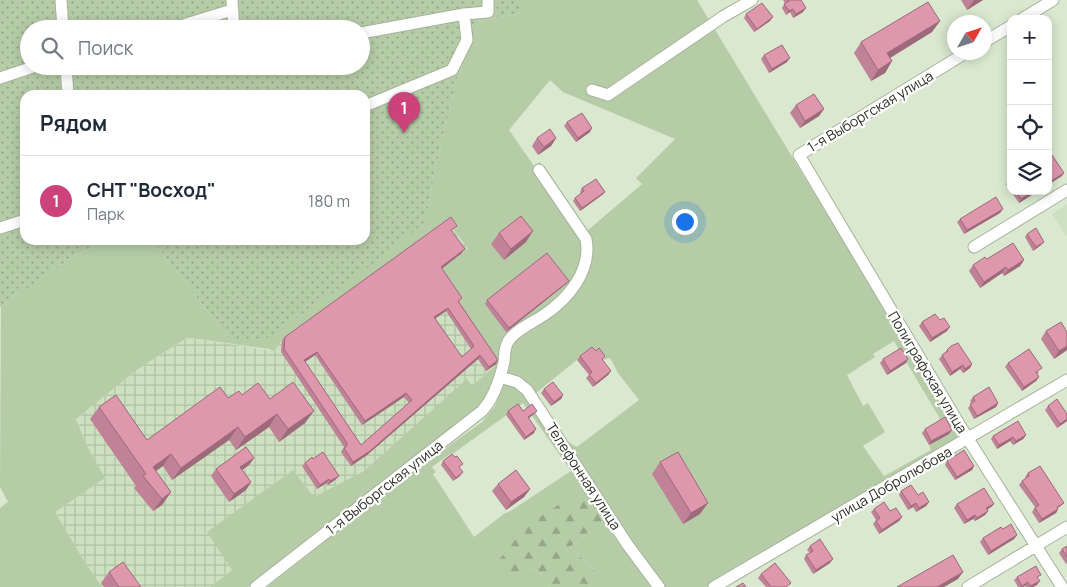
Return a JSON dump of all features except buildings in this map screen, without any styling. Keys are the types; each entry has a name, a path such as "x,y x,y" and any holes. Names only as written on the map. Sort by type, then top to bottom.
{"street":[{"path":"61,0 62,20"},
{"path":"370,31 464,14 488,12 488,0"},
{"path":"592,90 608,95 724,16 752,0"},
{"path":"1029,15 1053,0"},
{"path":"193,20 232,5 233,20"},
{"path":"370,104 452,70 467,40 464,14"},
{"path":"992,37 1007,28"},
{"name":"1-я Выборгская улица","path":"799,155 954,60"},
{"path":"0,78 20,71"},
{"path":"67,75 68,90"},
{"name":"Полиграфская улица","path":"799,155 968,439 1062,587"},
{"name":"1-я Выборгская улица","path":"256,587 478,414 491,400 500,377 509,340 517,332 543,316 566,297 579,280 587,252 586,238 539,170"},
{"path":"974,246 1067,190"},
{"path":"0,228 20,222"},
{"name":"Телефонная улица","path":"500,377 517,382 527,390 627,544 659,587"},
{"name":"улица Добролюбова","path":"714,587 1067,380"},
{"path":"968,587 1067,528"}],"shaded area":[{"path":"1067,204 1067,237 1052,214"},
{"path":"448,221 468,249 457,308 496,365 472,386 467,380 364,471 314,497 293,470 208,532 232,570 210,587 102,587 55,512 105,478 86,444 76,419 138,369 185,339 192,338 274,351 282,340"}],"green space":[{"path":"0,0 522,0 522,13 479,21 457,79 423,224 352,280 267,338 230,340 156,245 370,245 370,90 20,90 20,245 95,245 74,256 0,307"},
{"path":"522,0 697,0 962,437 707,587 663,587 531,389 495,376 483,401 471,413 248,587 210,587 232,570 207,532 293,470 314,497 364,471 467,379 472,386 496,365 457,308 439,271 468,249 448,221 282,340 274,351 192,338 185,339 138,369 76,419 86,444 105,478 55,512 102,587 0,587 0,508 8,502 0,487 1,306 74,256 95,245 156,245 230,340 428,208 435,170 457,79 479,21 522,13","holes":["550,80 563,92 675,139 636,178 642,184 587,231 540,162 534,166 509,130","894,341 949,434 929,445 931,450 884,476 863,446 885,432 868,403 863,406 847,375 875,357 873,354","589,350 603,360 610,358 618,373 639,400 577,447 568,442 536,393"]},
{"path":"503,383 515,386 524,393 655,587 589,587 596,572 570,547 589,532 582,490 529,569 537,570 550,587 267,587 403,479 482,422 495,406","holes":["523,403 571,471 505,513 474,537 433,474 436,472 432,467"]},
{"path":"582,490 607,521 604,530 599,535 589,532 570,547 596,572 589,587 550,587 537,570 530,569 512,582 495,571 494,566 519,535 536,519"}],"place":[{"name":"СНТ \"Восход\"","path":"404,133"}]}
